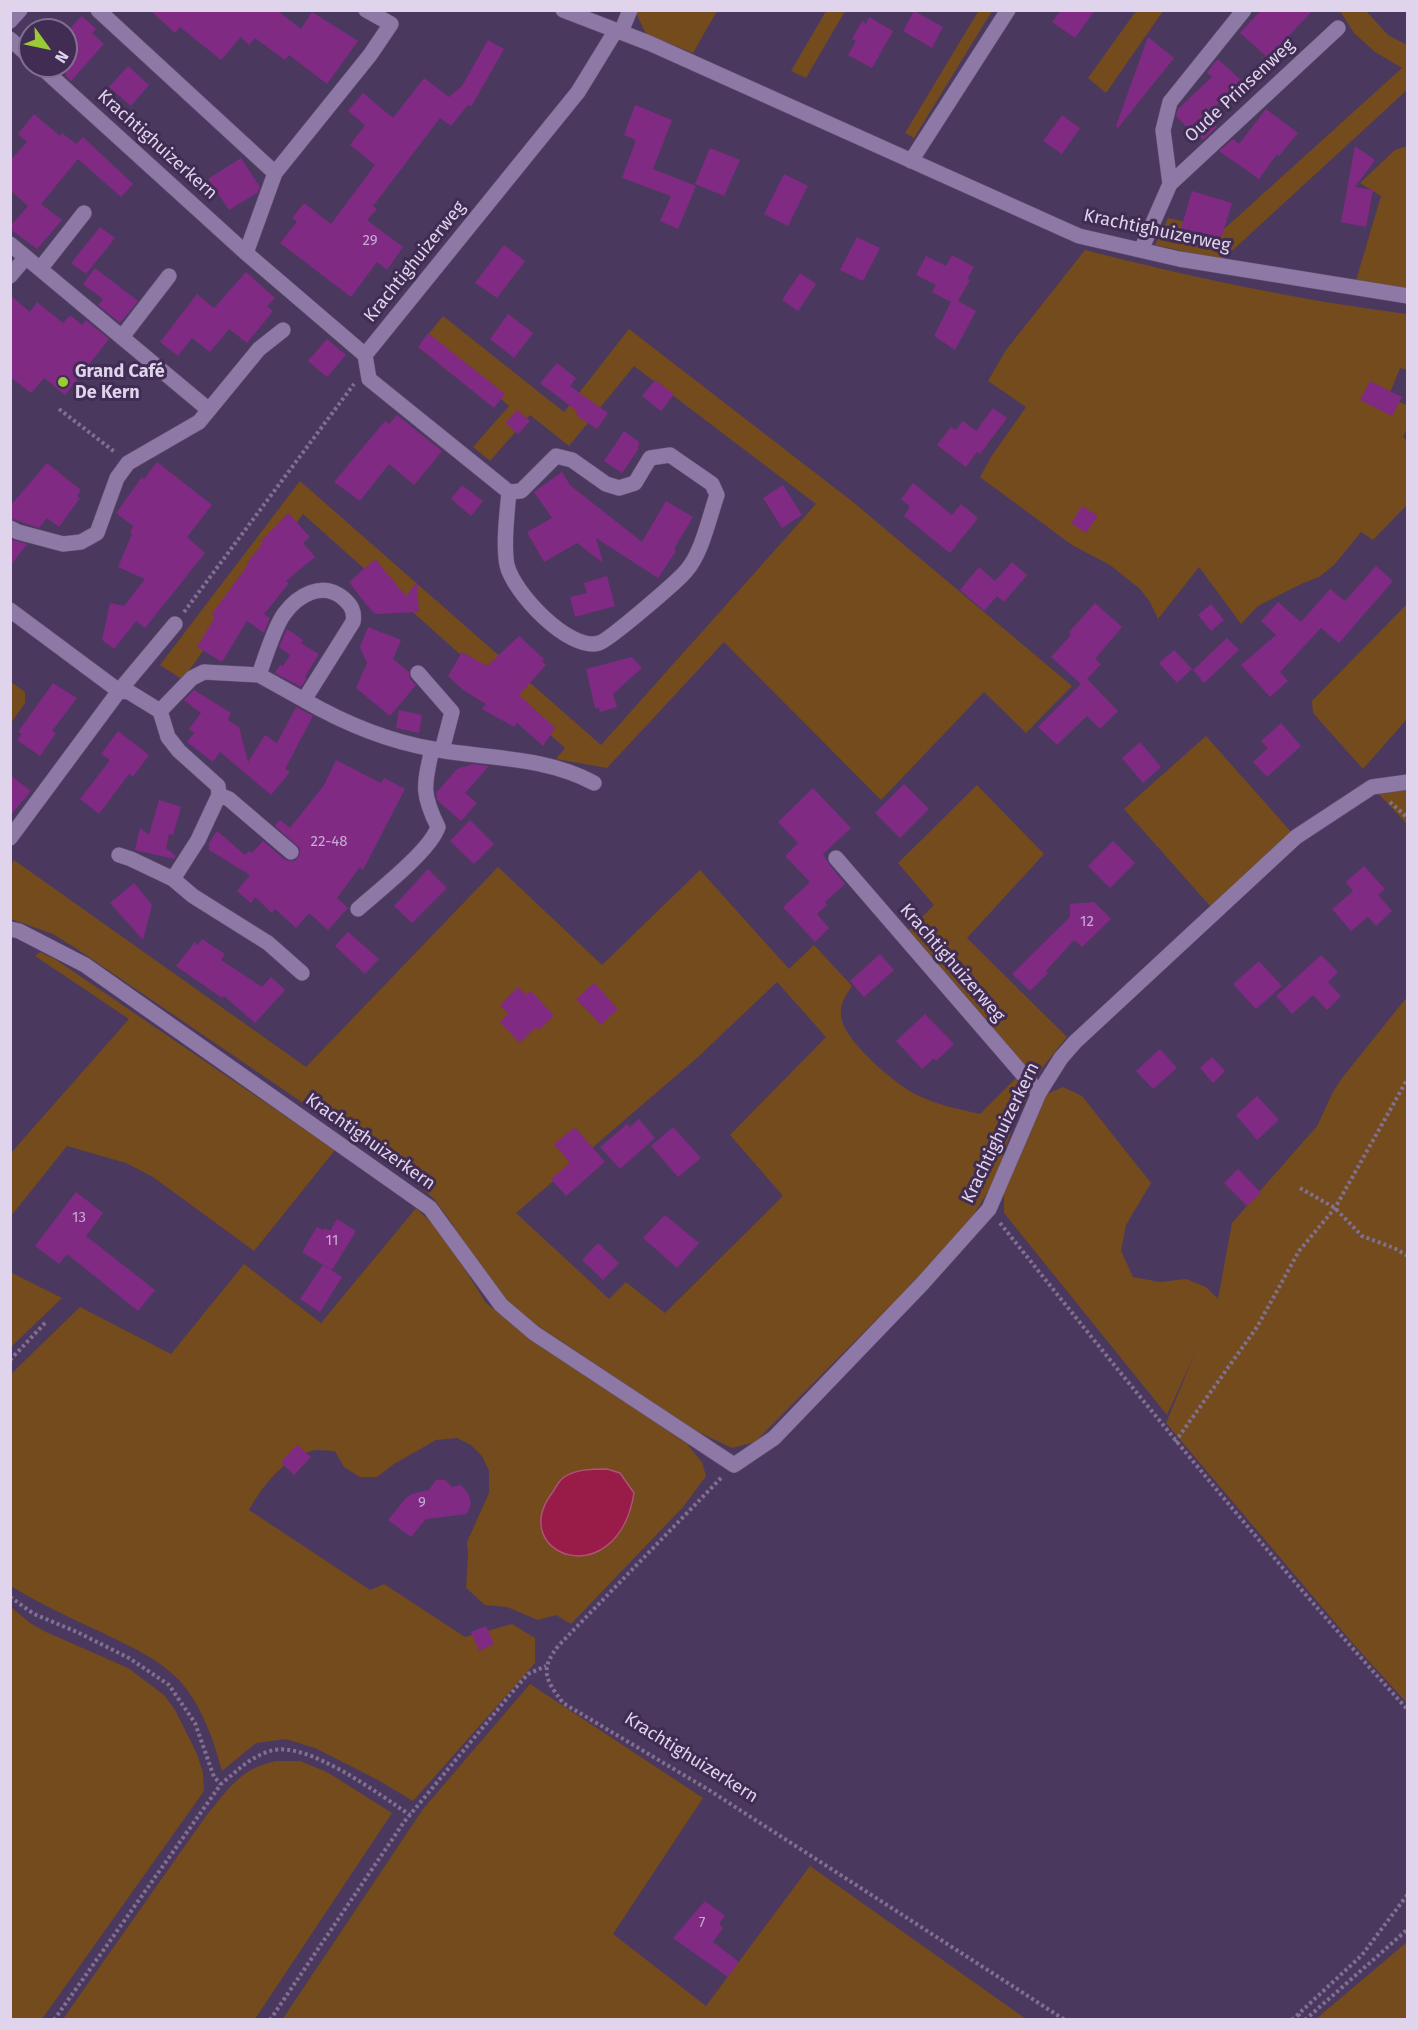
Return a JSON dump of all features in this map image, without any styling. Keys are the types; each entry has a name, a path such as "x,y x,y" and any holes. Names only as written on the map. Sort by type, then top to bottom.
{"street":[{"path":"10,21 20,10"},
{"path":"98,10 275,173"},
{"path":"246,253 275,173 370,55 391,24 366,10"},
{"name":"Krachtighuizerweg","path":"563,10 649,43 1079,236 1179,260 1407,296"},
{"path":"619,31 630,10"},
{"path":"911,162 1008,10"},
{"name":"Oude Prinsenweg","path":"1170,184 1163,130 1170,102 1244,10"},
{"name":"Oude Prinsenweg","path":"1141,250 1170,184 1338,28"},
{"name":"Krachtighuizerweg","path":"366,361 578,92 619,31"},
{"name":"Krachtighuizerkern","path":"53,78 366,361"},
{"path":"40,270 84,213"},
{"path":"10,244 209,410"},
{"path":"10,276 26,257"},
{"path":"122,337 169,276"},
{"path":"10,528 63,544 81,542 96,533 117,478 128,462 199,422 259,349 283,330"},
{"path":"366,361 369,379 509,492 521,491 556,456 572,460 606,484 619,488 635,483 650,458 670,455 712,484 717,495 698,551 687,571 635,616 599,643 581,643 555,626 524,597 507,566 506,528 509,492"},
{"path":"259,675 283,615 307,593 325,589 332,590 350,605 355,614 353,622 304,699"},
{"path":"10,610 119,691 129,692 159,711 168,737 179,751 218,786 219,795 198,840 173,879"},
{"path":"10,838 119,691 175,624"},
{"path":"159,711 192,678 204,672 259,675 330,715 362,729 437,750 518,759 567,770 594,783"},
{"path":"358,909 396,876 435,837 438,827 428,806 424,782 452,712 418,673"},
{"name":"Krachtighuizerkern","path":"13,934 85,965 429,1208 501,1305 534,1333 734,1465 774,1438 922,1284 989,1209 1039,1093 1061,1058 1075,1042 1296,837 1372,787 1407,782"},
{"path":"219,795 229,799 291,852"},
{"path":"119,855 173,879 193,896 268,943 302,973"},
{"name":"Krachtighuizerweg","path":"836,858 1039,1093"}],"path":[{"path":"175,624 366,361"},
{"path":"59,409 128,462"},
{"path":"1175,1442 1257,1327 1299,1251 1335,1208 1407,1078"},
{"path":"1300,1188 1335,1208 1362,1236 1394,1248 1407,1256"},
{"path":"989,1209 1175,1442 1322,1616 1407,1710"},
{"path":"10,1360 46,1322"},
{"path":"270,2019 410,1815 477,1732 528,1674 547,1666 560,1644 734,1465"},
{"path":"10,1597 34,1614 129,1658 169,1685 195,1723 214,1777 221,1784"},
{"name":"Krachtighuizerkern","path":"547,1666 548,1683 563,1703 709,1790 1065,2019"},
{"path":"54,2019 221,1784 248,1761 273,1750 302,1752 335,1767 410,1815"},
{"path":"1292,2019 1362,1955 1407,1894"},
{"path":"1298,2014 1304,2019 1407,1929"}],"shaded area":[{"path":"637,10 717,11 693,53 646,34 636,13"},
{"path":"979,10 992,11 914,138 905,133"},
{"path":"826,11 845,11 806,78 791,71"},
{"path":"1136,11 1163,11 1106,93 1088,78"},
{"path":"1340,11 1366,11 1388,35 1407,45 1407,90 1222,260 1155,245 1168,218 1223,230 1402,68 1375,52 1354,33"},
{"path":"1407,146 1407,291 1355,284 1381,196 1360,183 1395,150"},
{"path":"1085,250 1245,287 1407,314 1407,370 1400,368 1390,393 1392,399 1407,405 1407,428 1403,437 1407,441 1407,505 1373,540 1361,532 1334,565 1319,577 1258,606 1241,624 1199,567 1158,619 1150,602 1140,589 1110,565 1072,545 980,477 1026,407 988,381 1006,350"},
{"path":"443,316 564,412 629,329 853,502 1072,686 1026,733 984,692 881,800 724,642 607,768 556,759 565,748 303,514 187,673 180,678 160,665 300,481 601,745 816,504 634,366 569,446 530,415 490,461 473,447 509,406 427,336"},
{"path":"1407,604 1407,719 1363,769 1313,713 1312,701"},
{"path":"11,682 25,692 25,703 11,723"},
{"path":"1206,736 1292,833 1211,907 1124,809"},
{"path":"977,785 1044,854 967,938 1067,1037 1042,1068 1013,1125 996,1179 962,1233 755,1442 732,1448 692,1429 528,1319 498,1294 434,1199 415,1182 77,949 53,934 11,919 11,865 14,860 306,1067 498,867 602,965 700,870 789,969 814,945 852,986 841,1007 844,1026 860,1049 884,1072 908,1090 925,1098 980,1114 1023,1071 901,938 934,905 898,863","holes":["777,982 826,1037 730,1135 783,1196 665,1313 626,1282 609,1299 516,1213 698,1057"]},
{"path":"1407,788 1407,824 1374,789"},
{"path":"40,952 55,959 335,1150 254,1251 153,1177 126,1163 67,1146 11,1216 11,1153 129,1019 35,956"},
{"path":"1407,997 1407,1703 1355,1646 1166,1423 1195,1353 1167,1415 1004,1213 1004,1192 1047,1094 1063,1087 1082,1096 1151,1183 1126,1225 1121,1251 1133,1277 1160,1282 1186,1279 1206,1287 1218,1299 1232,1223 1317,1126 1342,1078"},
{"path":"416,1208 442,1233 486,1303 517,1328 687,1444 702,1462 706,1476 683,1507 571,1624 556,1615 538,1620 507,1607 485,1605 466,1588 467,1542 489,1493 489,1471 482,1456 471,1445 457,1438 436,1440 394,1464 377,1477 360,1477 344,1467 335,1451 311,1451 292,1460 267,1483 249,1510 370,1590 384,1584 465,1637 512,1624 535,1638 535,1663 413,1801 378,1780 315,1748 286,1739 256,1743 222,1771 211,1735 200,1712 187,1690 171,1672 142,1653 11,1586 10,1375 80,1307 171,1354 244,1264 321,1323"},
{"path":"10,1272 62,1298 11,1347 10,1347"},
{"path":"607,1469 620,1473 634,1493 624,1525 608,1545 588,1555 569,1555 553,1547 543,1534 542,1515 558,1483 573,1473"},
{"path":"11,1607 30,1623 46,1632 128,1668 164,1695 175,1710 197,1754 203,1773 204,1791 42,2019 11,2019"},
{"path":"530,1684 703,1798 613,1934 706,2006 810,1866 1026,2019 282,2020 423,1809"},
{"path":"276,1761 300,1761 327,1772 392,1813 255,2019 63,2019 221,1797 236,1781 253,1769"},
{"path":"1407,1942 1407,2019 1316,2019"}],"building":[{"path":"150,10 277,10 301,29 312,12 358,41 327,84 289,55 285,60 255,38 249,45 241,37 221,60 180,27 175,33"},
{"path":"1061,10 1095,10 1075,38 1052,22"},
{"path":"1261,10 1313,10 1268,58 1240,33"},
{"path":"914,11 943,27 932,48 903,31"},
{"path":"82,16 96,29 92,33 104,44 78,73 78,20"},
{"path":"869,17 893,31 872,68 848,55 856,41 852,39 862,21 866,24"},
{"path":"1148,37 1174,58 1118,128 1116,126"},
{"path":"488,40 504,49 471,107 468,105 451,126 440,118 373,206 377,209 367,220 403,247 387,270 377,262 351,297 280,243 297,222 292,218 304,203 331,224 375,165 350,145 365,125 348,111 363,93 393,118 424,78 449,97 462,86"},
{"path":"1218,59 1243,82 1243,89 1235,98 1229,93 1206,116 1217,127 1203,140 1200,138 1199,140 1176,116 1178,109 1212,77 1207,72"},
{"path":"128,66 149,85 131,106 109,87"},
{"path":"635,105 672,120 653,169 696,186 678,229 660,221 671,196 622,178 636,140 624,135"},
{"path":"1266,109 1298,133 1279,156 1277,154 1259,179 1219,151 1233,139 1239,144"},
{"path":"34,114 60,136 62,133 76,144 83,137 133,184 121,197 78,159 41,204 62,220 37,249 10,229 10,226 28,206 10,190 10,161 27,142 18,134"},
{"path":"1062,115 1080,128 1062,154 1043,141"},
{"path":"1355,146 1375,160 1355,187 1373,190 1366,227 1341,222"},
{"path":"710,148 740,160 724,196 695,184"},
{"path":"241,158 260,187 257,193 229,210 208,179"},
{"path":"784,174 808,186 788,226 764,214"},
{"path":"1192,191 1232,203 1219,245 1179,235"},
{"path":"100,227 115,238 86,274 71,263"},
{"path":"857,237 880,248 863,281 840,270"},
{"path":"504,245 525,261 497,298 475,283"},
{"path":"952,255 974,267 967,279 970,280 958,301 976,311 955,350 934,336 951,302 932,292 936,285 916,275 926,256 946,266"},
{"path":"95,268 138,301 120,323 98,305 103,299 83,284"},
{"path":"246,272 275,298 267,306 273,311 247,343 229,329 210,352 192,338 178,356 160,342 197,294 214,308"},
{"path":"800,273 816,284 798,311 782,300"},
{"path":"10,295 30,312 37,302 63,323 70,315 82,325 86,320 109,339 65,395 44,378 31,393 10,377"},
{"path":"508,314 533,333 514,358 490,339"},
{"path":"428,333 505,394 494,408 418,347"},
{"path":"327,339 346,355 327,377 308,361"},
{"path":"557,363 576,378 570,386 608,413 597,429 576,415 578,412 540,383"},
{"path":"655,380 674,394 661,411 642,396"},
{"path":"1370,381 1402,397 1392,416 1360,400"},
{"path":"993,408 1007,418 980,454 977,452 966,467 937,445 951,427 956,430 963,421 976,431"},
{"path":"517,410 530,421 518,434 505,423"},
{"path":"397,415 442,451 414,485 389,464 360,501 334,482 385,421 389,424"},
{"path":"624,431 639,442 638,450 622,473 604,461"},
{"path":"157,462 212,505 187,537 205,553 145,628 136,621 114,649 102,640 110,603 124,606 145,579 118,567 132,534 130,532 133,526 116,513 142,477 144,479"},
{"path":"47,463 81,490 77,496 80,498 59,527 47,518 39,528 10,518 10,506"},
{"path":"562,472 570,485 642,542 666,501 693,517 674,549 676,551 658,578 596,538 603,563 577,543 544,562 527,532 552,518 534,492"},
{"path":"913,483 952,515 961,504 978,518 950,553 904,516 910,507 901,499"},
{"path":"462,485 483,501 471,516 451,499"},
{"path":"783,485 802,515 782,528 763,498"},
{"path":"1082,506 1098,516 1086,533 1071,523"},
{"path":"288,513 310,537 303,543 315,557 286,581 289,583 264,614 270,618 264,633 247,621 222,662 197,647 215,617 211,615 263,543 261,541"},
{"path":"10,539 27,544 10,566"},
{"path":"375,559 406,596 417,582 419,612 375,614 365,603 349,582"},
{"path":"1012,562 1027,575 1004,602 997,596 984,611 960,590 979,567 995,581"},
{"path":"1376,566 1393,581 1339,643 1321,628 1280,672 1288,681 1270,697 1241,665 1276,635 1261,621 1278,602 1301,622 1330,589 1345,601"},
{"path":"607,576 615,606 575,617 570,597 587,593 584,583"},
{"path":"1095,603 1122,627 1095,659 1101,664 1087,679 1118,711 1100,729 1087,716 1057,745 1038,727 1081,684 1051,657 1071,635 1069,632"},
{"path":"1211,604 1224,620 1211,631 1198,615"},
{"path":"368,627 401,640 393,659 409,672 410,679 416,685 390,716 356,688 367,663 360,647"},
{"path":"287,629 303,640 301,643 319,654 301,687 275,673 290,655 279,647"},
{"path":"519,636 544,659 542,661 546,665 519,695 555,728 543,746 517,723 514,727 482,709 486,704 463,690 448,676 462,652 487,666"},
{"path":"1227,638 1239,650 1204,683 1193,670"},
{"path":"1174,650 1192,669 1177,683 1159,663"},
{"path":"632,657 642,668 613,694 617,707 600,712 599,708 595,708 586,669"},
{"path":"53,683 77,698 52,731 56,733 40,756 17,740 22,734 18,732"},
{"path":"194,690 231,713 228,720 239,727 248,762 265,735 277,743 296,707 313,716 285,769 290,772 271,795 220,752 213,762 187,742 194,733 189,729 201,713 184,700"},
{"path":"399,710 422,715 419,733 396,728"},
{"path":"1281,723 1301,746 1267,777 1253,762 1268,748 1261,741"},
{"path":"118,731 149,755 133,777 129,774 99,814 80,799 110,760 101,754"},
{"path":"1140,742 1161,767 1143,783 1122,758"},
{"path":"336,760 381,783 384,778 405,789 363,870 360,867 337,898 348,908 328,930 309,913 296,928 275,909 272,913 255,897 251,903 237,891 250,875 209,850 209,843 217,831 245,855 249,851 252,853 263,841 285,860 295,861 300,854 300,848 275,826 280,820 290,828 324,785"},
{"path":"473,764 489,766 465,793 477,803 461,821 437,800 436,793 457,769"},
{"path":"10,775 31,791 10,816"},
{"path":"904,784 929,809 900,838 875,813"},
{"path":"813,788 851,828 823,854 845,884 825,902 827,905 817,914 829,928 815,942 783,907 810,882 785,856 798,843 778,822"},
{"path":"159,800 181,807 173,835 169,834 166,848 176,856 174,859 135,850 140,828 149,835"},
{"path":"470,820 494,844 474,864 450,841"},
{"path":"1113,841 1135,863 1110,888 1088,866"},
{"path":"1364,866 1385,889 1378,895 1392,911 1376,926 1368,917 1351,931 1332,909 1353,891 1346,882"},
{"path":"428,869 447,888 412,923 394,906"},
{"path":"134,883 152,905 143,940 110,903"},
{"path":"1094,902 1111,919 1082,947 1074,940 1046,971 1048,973 1030,991 1012,974 1070,917 1070,904"},
{"path":"348,932 379,959 365,974 335,946"},
{"path":"202,939 225,954 221,960 262,987 271,977 285,990 255,1023 224,996 222,998 176,966 195,942 198,945"},
{"path":"880,954 894,970 864,997 850,981"},
{"path":"1321,955 1338,972 1328,982 1341,996 1327,1010 1313,995 1292,1014 1276,996"},
{"path":"1259,961 1282,986 1256,1009 1233,984"},
{"path":"594,983 618,1009 601,1025 576,999"},
{"path":"518,987 527,995 531,991 554,1015 539,1030 536,1027 520,1043 500,1022 508,1014 500,1005"},
{"path":"925,1014 954,1044 936,1061 934,1058 922,1069 896,1041"},
{"path":"1160,1049 1177,1068 1153,1089 1136,1071"},
{"path":"1212,1057 1225,1071 1213,1083 1200,1068"},
{"path":"1257,1096 1279,1120 1257,1140 1236,1115"},
{"path":"639,1119 655,1138 620,1169 600,1147 627,1124 630,1127"},
{"path":"575,1127 605,1162 566,1196 551,1179 570,1163 554,1144"},
{"path":"673,1127 701,1158 678,1177 651,1146"},
{"path":"1238,1169 1261,1193 1247,1206 1224,1183"},
{"path":"76,1192 103,1213 86,1236 155,1290 138,1311 67,1254 59,1264 35,1246"},
{"path":"665,1215 699,1243 677,1268 643,1238"},
{"path":"337,1219 356,1231 332,1270 302,1252 317,1227 330,1231"},
{"path":"598,1243 619,1263 603,1280 582,1260"},
{"path":"323,1265 342,1277 320,1312 300,1299"},
{"path":"297,1445 311,1457 294,1475 281,1462"},
{"path":"436,1480 445,1480 452,1487 461,1485 468,1493 471,1504 467,1514 426,1519 411,1537 388,1520 405,1499 412,1494 429,1490"},
{"path":"486,1626 494,1644 479,1651 471,1632"},
{"path":"705,1901 725,1916 719,1924 723,1928 713,1942 739,1962 728,1977 673,1938"}],"place":[{"name":"Grand Café De Kern","path":"63,382"}]}
